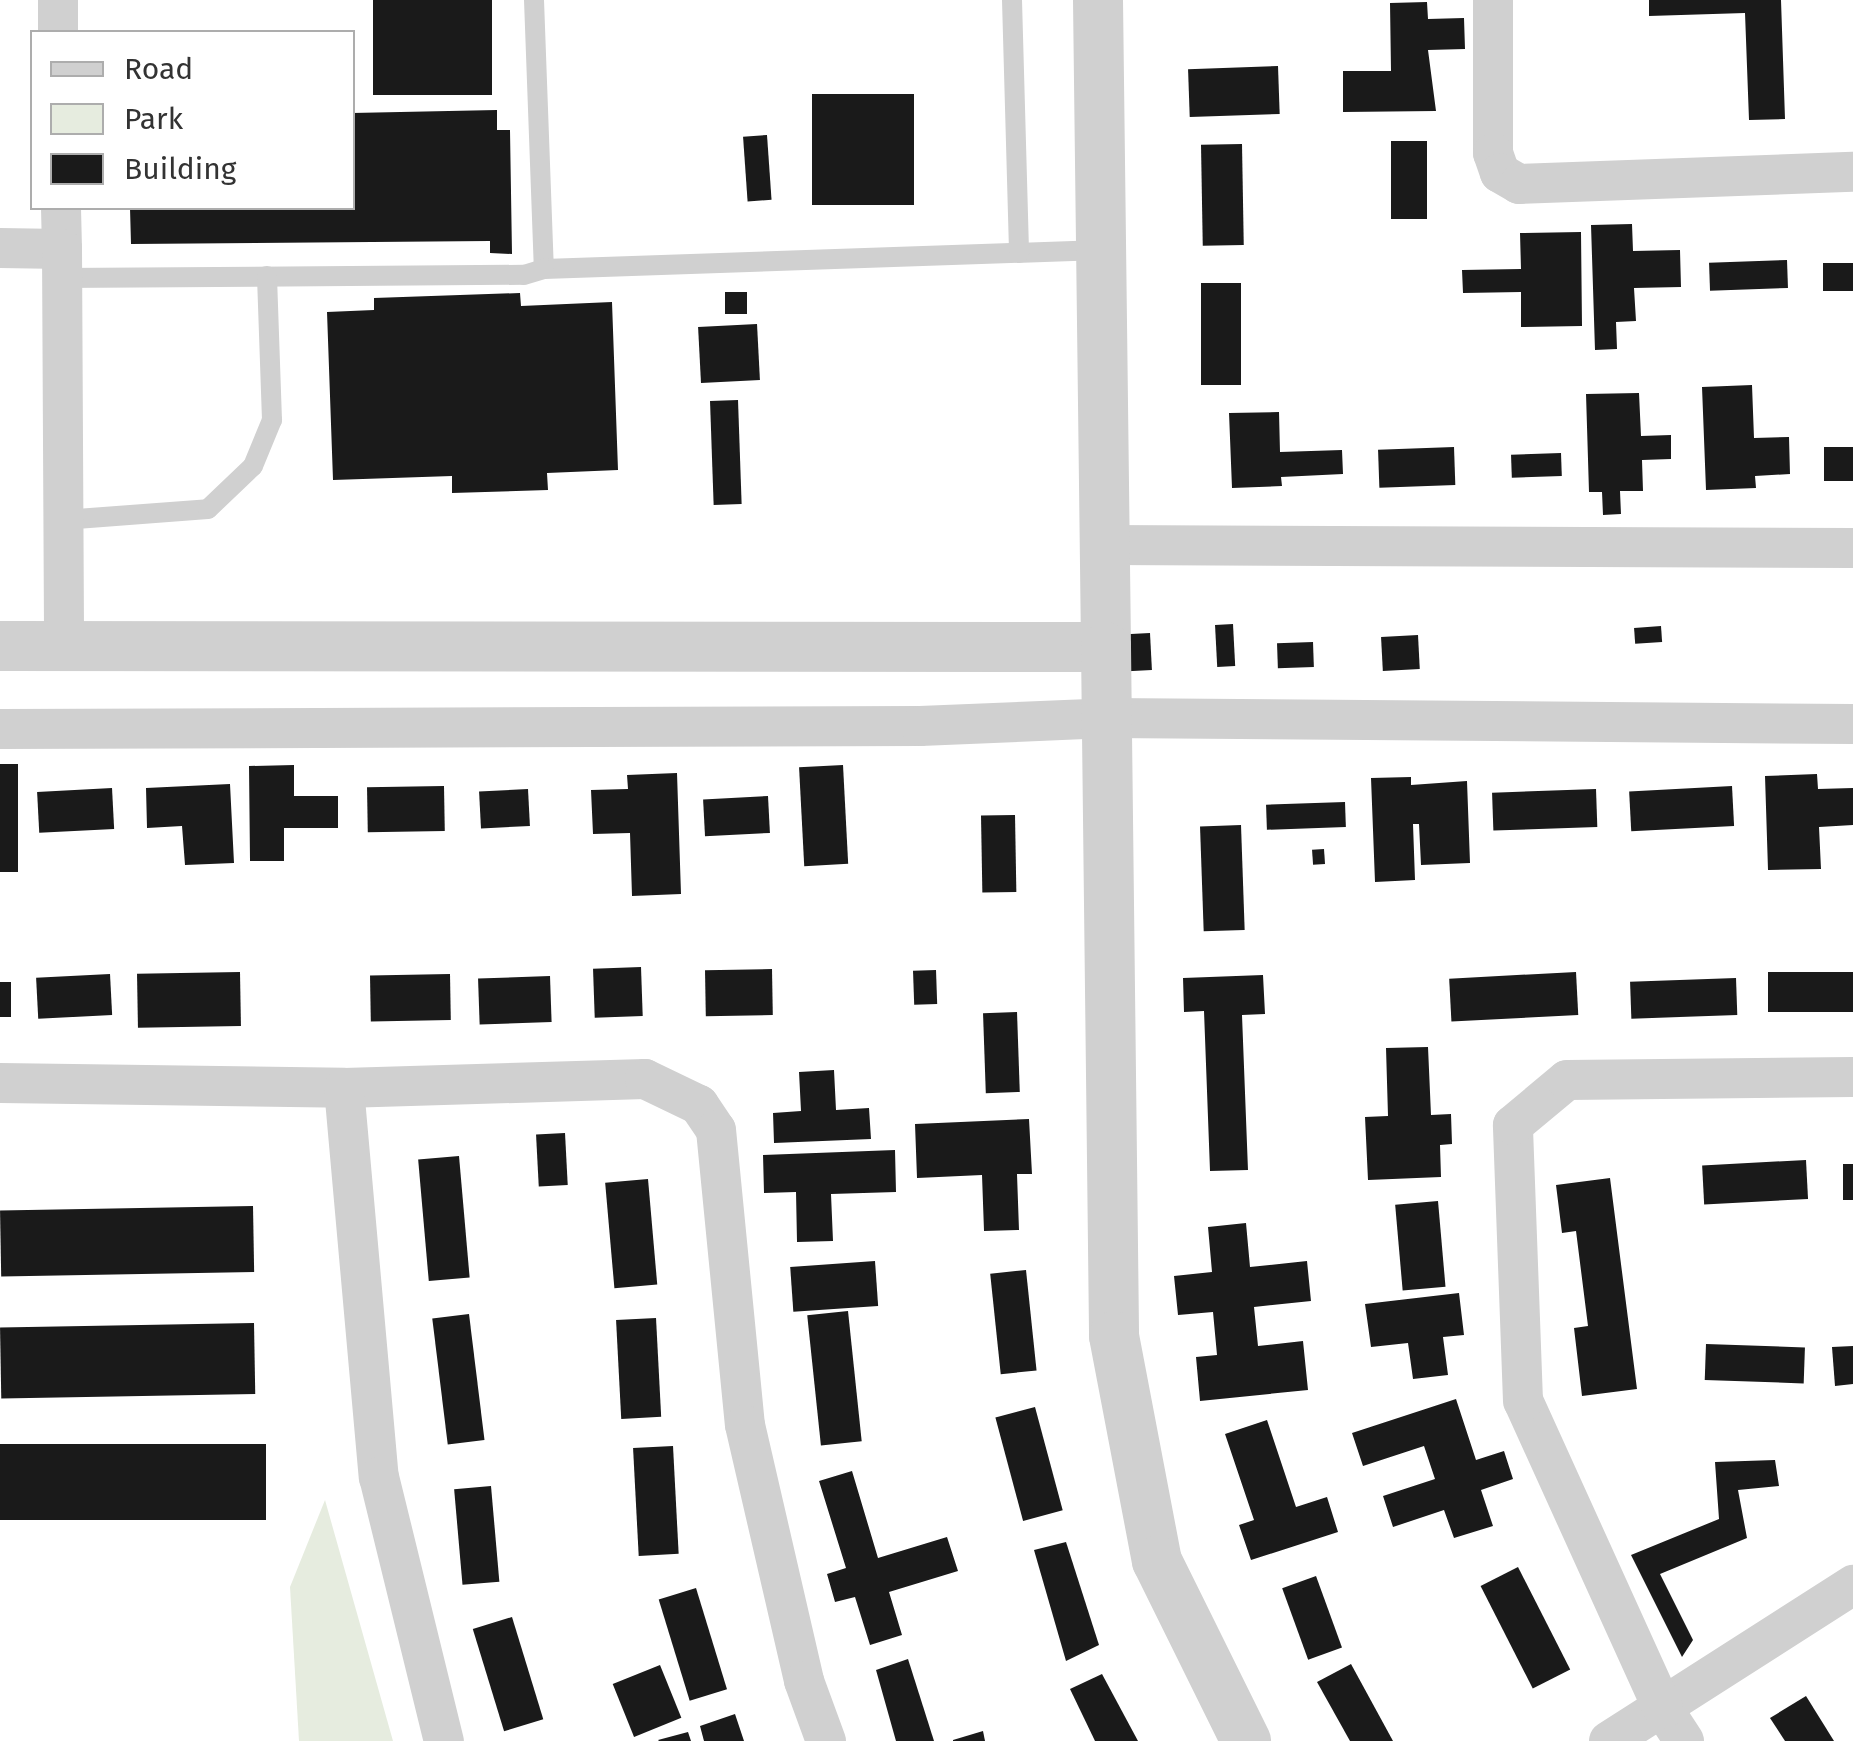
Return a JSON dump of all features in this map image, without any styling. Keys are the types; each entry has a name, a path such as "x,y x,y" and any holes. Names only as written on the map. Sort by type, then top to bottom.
{"street":[{"path":"58,0 58,30"},
{"path":"1098,0 1104,250 1114,1336 1157,1561 1246,1741"},
{"path":"1493,0 1493,153 1500,173 1520,184 1853,172"},
{"path":"61,210 64,646"},
{"path":"0,248 62,263"},
{"path":"1104,546 1853,548"},
{"path":"0,646 1106,647"},
{"path":"0,729 920,726 1108,718 1853,724"},
{"path":"1674,1725 1522,1400 1513,1126 1567,1080 1853,1077"},
{"path":"0,1084 344,1088 645,1079 699,1105 716,1130 745,1425 804,1681 826,1741"},
{"path":"344,1088 379,1477 444,1741"},
{"path":"1610,1741 1674,1725 1853,1585"}],"lane":[{"path":"534,0 544,269"},
{"path":"1012,0 1019,252"},
{"path":"62,263 267,276 524,275 544,269 1104,250"},
{"path":"63,520 208,509 253,466 272,420 267,276"}],"green space":[{"path":"325,1500 393,1741 299,1741 290,1587"}],"building":[{"path":"373,0 492,0 492,95 373,95"},
{"path":"1649,0 1781,0 1785,119 1749,120 1745,13 1649,16"},
{"path":"1427,2 1428,19 1464,18 1465,49 1428,50 1436,111 1343,112 1343,71 1391,71 1390,3"},
{"path":"1278,66 1280,114 1190,117 1188,69"},
{"path":"812,94 914,94 914,205 812,205"},
{"path":"497,110 497,130 510,130 512,254 490,253 490,241 131,244 130,210 355,210 355,113"},
{"path":"767,135 772,200 748,202 743,137"},
{"path":"1391,141 1427,141 1427,219 1391,219"},
{"path":"1242,144 1244,245 1203,246 1201,145"},
{"path":"1632,224 1633,251 1680,250 1681,287 1634,288 1636,321 1616,322 1617,349 1595,350 1591,225"},
{"path":"1581,232 1582,326 1521,327 1521,292 1463,293 1462,270 1521,269 1520,233"},
{"path":"1787,260 1788,288 1710,291 1709,263"},
{"path":"1823,263 1853,263 1853,291 1823,291"},
{"path":"1201,283 1241,283 1241,385 1201,385"},
{"path":"725,292 747,292 747,314 725,314"},
{"path":"520,293 521,306 612,302 618,470 547,473 548,490 452,493 452,476 333,480 327,312 374,310 374,298"},
{"path":"757,324 760,380 701,383 698,327"},
{"path":"1752,385 1754,438 1789,437 1790,474 1755,476 1756,488 1706,490 1702,387"},
{"path":"1639,393 1641,436 1671,435 1671,459 1642,460 1643,491 1620,491 1621,514 1603,515 1602,492 1589,492 1586,394"},
{"path":"738,400 742,504 714,505 710,401"},
{"path":"1279,412 1280,452 1342,450 1343,474 1281,477 1282,486 1232,488 1229,413"},
{"path":"1454,447 1455,485 1379,488 1378,450"},
{"path":"1824,447 1853,447 1853,481 1824,481"},
{"path":"1561,453 1562,476 1512,478 1511,455"},
{"path":"1233,624 1235,666 1217,667 1215,625"},
{"path":"1661,626 1662,642 1635,644 1634,628"},
{"path":"1150,633 1152,670 1128,671 1126,634"},
{"path":"1418,635 1420,669 1383,671 1381,637"},
{"path":"1313,642 1314,667 1278,668 1277,643"},
{"path":"0,764 18,764 18,872 0,872"},
{"path":"294,765 294,796 338,796 338,828 284,828 284,861 250,861 249,766"},
{"path":"843,765 848,864 804,866 799,767"},
{"path":"677,773 681,894 632,896 630,833 593,834 591,790 628,789 627,775"},
{"path":"1817,774 1818,789 1853,788 1853,825 1819,827 1821,869 1768,870 1765,776"},
{"path":"1411,777 1411,785 1467,781 1470,863 1421,865 1419,824 1413,824 1415,880 1375,882 1371,778"},
{"path":"230,784 234,863 185,865 182,826 147,828 146,788"},
{"path":"444,786 445,831 368,832 367,787"},
{"path":"1732,786 1734,826 1631,831 1629,791"},
{"path":"112,788 114,829 39,833 37,792"},
{"path":"528,789 530,826 481,829 479,792"},
{"path":"1596,789 1597,827 1493,831 1492,793"},
{"path":"768,796 770,833 705,836 703,799"},
{"path":"1345,802 1346,827 1267,830 1266,805"},
{"path":"1015,815 1016,892 982,893 981,816"},
{"path":"1241,825 1245,930 1204,931 1200,826"},
{"path":"1324,849 1325,864 1313,865 1312,850"},
{"path":"641,967 643,1016 595,1018 593,969"},
{"path":"772,969 773,1015 706,1016 705,970"},
{"path":"936,970 937,1004 914,1005 913,971"},
{"path":"240,972 241,1026 138,1028 137,974"},
{"path":"1576,972 1578,1015 1451,1022 1449,979"},
{"path":"1768,972 1853,972 1853,1012 1768,1012"},
{"path":"110,974 112,1015 38,1019 36,978"},
{"path":"450,974 451,1020 371,1021 370,975"},
{"path":"1263,975 1265,1014 1242,1015 1248,1170 1210,1171 1204,1011 1184,1012 1183,978"},
{"path":"550,976 552,1022 480,1024 478,979"},
{"path":"1736,978 1737,1015 1631,1019 1630,982"},
{"path":"0,982 11,982 11,1017 0,1017"},
{"path":"1017,1012 1020,1092 986,1093 983,1013"},
{"path":"1428,1047 1431,1115 1451,1114 1452,1144 1440,1145 1441,1177 1368,1180 1365,1117 1388,1116 1386,1048"},
{"path":"834,1070 836,1110 869,1108 871,1139 774,1143 773,1113 801,1111 799,1072"},
{"path":"1029,1119 1032,1174 1017,1174 1019,1230 984,1231 982,1175 917,1178 915,1124"},
{"path":"565,1133 568,1185 539,1186 536,1135"},
{"path":"895,1150 896,1192 831,1194 833,1241 797,1242 796,1192 764,1193 763,1155"},
{"path":"459,1156 470,1278 429,1281 418,1160"},
{"path":"1806,1160 1808,1199 1704,1204 1702,1165"},
{"path":"1843,1164 1853,1164 1853,1200 1843,1200"},
{"path":"1610,1178 1637,1389 1582,1396 1574,1328 1588,1326 1576,1231 1562,1233 1556,1185"},
{"path":"648,1179 657,1285 614,1288 605,1183"},
{"path":"1438,1201 1445,1287 1403,1290 1395,1205"},
{"path":"253,1206 254,1272 1,1276 0,1210"},
{"path":"1246,1223 1250,1267 1307,1261 1311,1301 1254,1307 1258,1346 1303,1341 1308,1390 1200,1401 1196,1357 1217,1355 1213,1312 1178,1315 1174,1276 1212,1272 1208,1227"},
{"path":"875,1261 878,1306 793,1312 790,1267"},
{"path":"1026,1270 1037,1370 1001,1374 990,1274"},
{"path":"1459,1293 1464,1335 1443,1337 1448,1375 1413,1379 1408,1343 1371,1347 1365,1304"},
{"path":"848,1311 862,1441 821,1446 807,1315"},
{"path":"469,1314 484,1440 448,1445 432,1319"},
{"path":"656,1318 661,1417 621,1419 616,1320"},
{"path":"254,1323 255,1394 1,1398 0,1327"},
{"path":"1706,1344 1805,1347 1804,1383 1705,1380"},
{"path":"1853,1346 1853,1384 1835,1386 1832,1347"},
{"path":"1456,1399 1476,1460 1504,1451 1513,1479 1481,1490 1493,1526 1454,1538 1444,1510 1393,1527 1383,1496 1435,1479 1424,1446 1363,1466 1352,1433"},
{"path":"1035,1407 1063,1510 1023,1521 995,1418"},
{"path":"1267,1420 1296,1507 1327,1497 1338,1532 1251,1560 1239,1525 1254,1520 1225,1434"},
{"path":"0,1444 266,1444 266,1520 0,1520"},
{"path":"673,1446 679,1554 639,1556 633,1448"},
{"path":"1775,1460 1779,1486 1738,1490 1747,1538 1660,1574 1693,1640 1682,1657 1631,1555 1719,1519 1715,1462"},
{"path":"852,1471 878,1558 947,1537 958,1571 889,1592 902,1635 870,1645 855,1597 835,1602 827,1574 846,1568 819,1481"},
{"path":"491,1486 499,1582 463,1585 454,1489"},
{"path":"1066,1542 1099,1645 1066,1661 1034,1550"},
{"path":"1518,1567 1570,1669 1533,1689 1481,1586"},
{"path":"1316,1576 1342,1647 1308,1660 1282,1588"},
{"path":"696,1588 727,1689 690,1701 659,1599"},
{"path":"512,1617 543,1719 504,1731 473,1629"},
{"path":"908,1659 934,1741 896,1741 876,1670"},
{"path":"1351,1664 1393,1741 1350,1741 1317,1682"},
{"path":"660,1665 681,1718 634,1737 613,1684"},
{"path":"1102,1674 1138,1741 1095,1741 1070,1689"},
{"path":"1806,1696 1834,1741 1785,1741 1770,1718"},
{"path":"735,1714 744,1741 704,1741 700,1726"},
{"path":"983,1731 985,1741 953,1741 953,1740"},
{"path":"688,1732 691,1741 658,1740"}]}
